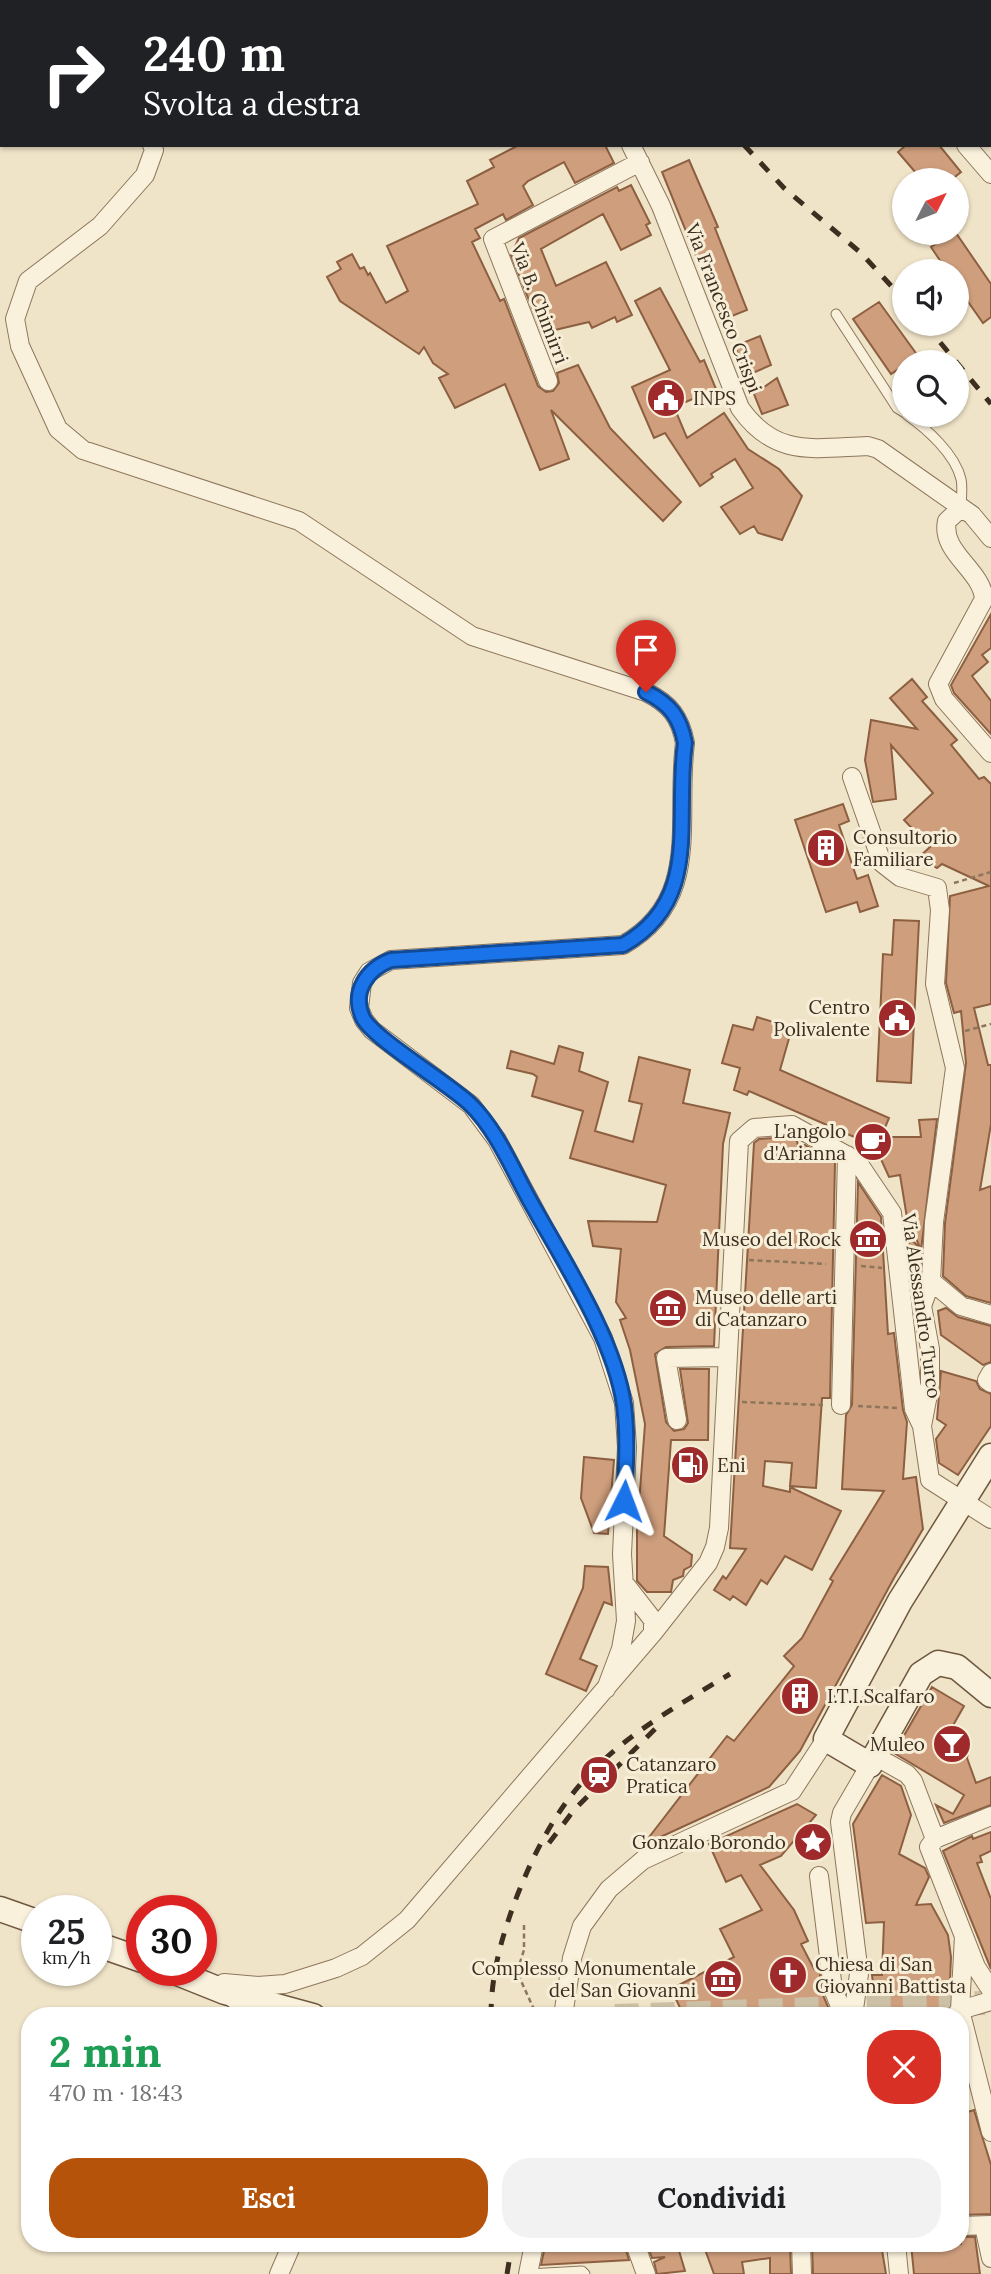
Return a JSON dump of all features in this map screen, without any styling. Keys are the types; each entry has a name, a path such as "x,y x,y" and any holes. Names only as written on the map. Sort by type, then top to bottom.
{"street":[{"path":"153,147 145,175 100,226 28,281 15,319 20,346 58,429 83,450 299,521 472,636 646,692 662,700 674,711 682,726 685,743 679,877 659,918 643,934 623,945 391,960 369,972 359,996 359,1008 372,1030 471,1105 497,1140 603,1338 624,1403 627,1447 622,1555 626,1621 621,1649 606,1689"},
{"name":"Via Francesco Crispi","path":"632,147 662,206 740,408 754,426 787,447 868,446 878,449 961,508 991,538"},
{"path":"968,147 991,174"},
{"name":"Via B. Chimirri","path":"548,380 493,239 640,162"},
{"path":"961,508 947,521 947,535 981,584 984,599 938,684 944,699 991,753"},
{"path":"852,777 882,863 900,877 937,888 940,909 936,984 955,1068 934,1222 931,1281 922,1306 930,1349 930,1384 922,1426"},
{"name":"Via Alessandro Turco","path":"217,1979 258,1986 285,1984 362,1956 407,1920 606,1689 708,1563 715,1547 738,1140 754,1128 792,1125 857,1161 892,1213 914,1409 922,1426 930,1480 991,1519"},
{"path":"841,1405 847,1156"},
{"path":"931,1281 961,1306 991,1315"},
{"path":"677,1420 666,1358 727,1357"},
{"path":"991,1373 987,1380 991,1383"},
{"path":"564,2007 572,1958 582,1926 609,1889 643,1860 792,1791 825,1739 900,1601 991,1456"},
{"path":"625,1584 653,1620 653,1633 640,1632 626,1621"},
{"path":"641,1603 657,1604 681,1595"},
{"path":"854,2007 859,1974 840,1822 842,1813 921,1674 932,1665 945,1662 957,1667 986,1691"},
{"path":"825,1739 912,1781 934,1839"},
{"path":"991,1816 934,1839 929,1847 976,1967 991,1990"},
{"path":"819,1876 833,1989 840,2007"},
{"path":"0,1909 21,1916"},
{"path":"958,2007 964,1936"},
{"path":"209,1986 280,2007"},
{"path":"225,1992 244,2007"},
{"path":"969,2009 991,2001"},
{"path":"969,2055 991,2132"},
{"path":"969,2226 988,2225 991,2258"},
{"path":"279,2274 289,2252"},
{"path":"528,2274 532,2252"},
{"path":"638,2252 646,2274"},
{"path":"801,2252 802,2274"},
{"path":"898,2252 899,2274"}],"lane":[{"path":"836,314 892,400"},
{"path":"924,427 953,462 961,480 961,508"},
{"path":"528,2274 582,2271 585,2274"}],"path":[{"path":"937,888 991,872"},
{"path":"948,1035 991,1024"},
{"path":"732,1259 900,1269"},
{"path":"725,1402 914,1409"},
{"path":"524,1925 524,1950 517,1972 533,2007"}],"building":[{"path":"515,147 606,147 614,163 575,183 564,162 528,181 523,186 533,205 506,220 503,214 475,229 480,238 472,242 500,301 504,299 538,386 546,392 553,391 559,383 557,373 578,365 610,428 681,502 663,521 551,410 569,459 540,470 505,384 455,408 439,378 448,374 433,363 424,347 419,354 340,301 327,277 341,269 337,262 352,254 360,269 364,267 368,275 370,273 386,303 408,291 387,246 478,204 467,181 494,167 490,160"},
{"path":"904,147 941,147 958,168 912,168 898,152"},
{"path":"689,160 718,227 715,228 747,310 722,320 662,172"},
{"path":"631,185 650,223 646,225 651,235 621,250 603,214 541,249 556,286 606,262 632,315 617,322 615,317 592,328 589,322 542,333 511,255 519,238 617,187 619,191"},
{"path":"964,245 991,284 991,317 983,323 969,303 969,259 939,259 931,247"},
{"path":"660,288 700,362 704,360 716,389 674,407 687,438 724,413 748,449 779,469 802,496 782,540 758,533 754,526 740,534 721,507 753,488 735,459 711,474 713,477 700,486 665,433 654,438 632,387 670,370 635,301"},
{"path":"879,302 892,320 892,336 904,336 914,350 892,350 891,374 853,319"},
{"path":"760,336 771,365 746,376 735,346"},
{"path":"777,378 788,405 762,414 754,394"},
{"path":"991,614 991,648 982,655 988,662 972,676 991,701 991,734 954,693 951,685"},
{"path":"912,679 927,697 922,701 957,740 951,745 979,779 984,777 991,784 991,1004 974,1008 988,1065 991,1065 991,1124 980,1190 991,1186 991,1303 966,1296 943,1276 945,1223 966,1063 961,1011 954,1013 946,983 950,896 989,886 942,864 937,868 919,857 930,847 904,820 933,793 891,745 896,799 873,802 865,760 871,720 917,729 890,698"},
{"name":"Consultorio Familiare","path":"843,804 849,821 839,825 857,879 868,875 878,906 860,912 857,902 826,912 795,820"},
{"name":"Centro Polivalente","path":"894,920 919,921 911,1083 877,1081 883,954 892,955"},
{"path":"757,1017 792,1028 780,1070 889,1118 881,1137 921,1137 919,1120 937,1119 921,1250 907,1218 900,1175 889,1177 875,1146 749,1091 747,1095 734,1090 740,1068 722,1063 733,1025 753,1030"},
{"path":"559,1046 583,1053 579,1071 608,1082 595,1131 633,1142 642,1104 629,1101 639,1057 690,1070 683,1103 730,1113 723,1144 714,1346 666,1347 655,1354 666,1422 674,1431 684,1429 688,1423 680,1369 709,1369 708,1440 671,1440 664,1536 692,1555 691,1566 684,1570 683,1576 673,1580 671,1592 647,1592 637,1581 637,1531 645,1424 630,1350 620,1320 626,1318 616,1302 621,1249 593,1246 588,1221 657,1222 666,1185 570,1158 583,1111 532,1096 537,1077 507,1068 511,1051 554,1064"},
{"path":"791,1137 797,1141 798,1146 805,1145 835,1162 830,1398 822,1398 816,1488 790,1486 792,1463 765,1461 763,1486 790,1492 790,1487 841,1511 812,1570 785,1556 767,1584 761,1580 746,1605 733,1596 730,1600 714,1590 723,1576 726,1579 746,1549 730,1548 754,1143 759,1139"},
{"path":"858,1182 881,1217 888,1334 894,1333 903,1410 907,1422 903,1479 916,1477 923,1529 800,1751 769,1787 643,1845 727,1736 734,1741 794,1666 784,1656 802,1638 833,1581 830,1579 884,1491 842,1489 846,1415 852,1405"},
{"path":"908,1235 921,1250 920,1279 912,1280"},
{"path":"946,1308 958,1317 991,1326 991,1362 983,1365 941,1335 938,1311"},
{"path":"941,1371 976,1381 980,1389 991,1394 991,1426 958,1475 939,1463 936,1439 946,1425 937,1419"},
{"path":"584,1457 614,1460 608,1534 594,1533 581,1498"},
{"path":"585,1566 608,1567 612,1605 604,1602 580,1659 597,1666 586,1691 546,1674 583,1588"},
{"path":"932,1687 964,1706 951,1729 969,1746 967,1758 976,1783 991,1777 991,1805 944,1823 936,1805 953,1814 964,1795 894,1753"},
{"path":"882,1775 901,1786 911,1815 899,1854 925,1868 929,1877 916,1905 931,1904 948,1935 951,1957 948,2007 876,2007 872,1975 882,1975 884,1922 866,1923 853,1824"},
{"path":"797,1804 816,1815 781,1856 760,1865 794,1910 808,1941 801,1944 814,1969 819,1967 822,1993 828,2007 680,2007 671,1989 734,1957 720,1929 762,1910 741,1875 726,1882 709,1844"},
{"path":"991,1832 991,1851 980,1856 982,1862 977,1863 991,1899 991,1969 943,1851 972,1836 973,1839"},
{"path":"974,2110 991,2165 991,2214 969,2215 969,2112"},
{"path":"969,2237 975,2237 980,2274 914,2274 912,2252 969,2252"},
{"path":"544,2252 626,2252 629,2260 541,2265"},
{"path":"650,2252 679,2252 685,2271 657,2274 654,2262 665,2257 652,2258"},
{"path":"706,2252 790,2252 791,2274 770,2274 770,2258 742,2262 744,2274 714,2274"},
{"path":"812,2252 882,2252 886,2274 813,2274"}],"tunnel":[{"path":"871,2007 985,2003"}],"railway":[{"path":"746,147 784,188 861,253 892,287"},
{"path":"935,336 991,404"},
{"path":"492,2007 498,1955 517,1896 555,1818 600,1763 657,1719 730,1674"},
{"path":"549,1843 574,1810 659,1725"},
{"path":"507,2274 511,2252"}],"place":[{"name":"INPS","path":"666,398"},
{"name":"Consultorio Familiare","path":"826,848"},
{"name":"Centro Polivalente","path":"897,1018"},
{"name":"L'angolo d'Arianna","path":"873,1142"},
{"name":"Museo del Rock","path":"868,1239"},
{"name":"Museo delle arti di Catanzaro","path":"668,1308"},
{"name":"Eni","path":"690,1465"},
{"name":"I.T.I.Scalfaro","path":"800,1696"},
{"name":"Muleo","path":"952,1744"},
{"name":"Catanzaro Pratica","path":"599,1775"},
{"name":"Gonzalo Borondo","path":"813,1842"},
{"name":"Chiesa di San Giovanni Battista","path":"788,1975"},
{"name":"Complesso Monumentale del San Giovanni","path":"723,1979"}],"route":[{"path":"624,1501 627,1447 624,1403 603,1338 581,1292 497,1140 471,1105 372,1030 359,1008 359,996 362,983 369,972 379,964 391,960 623,945 643,934 659,918 679,877 682,760 685,743 682,726 674,711 662,700 646,692"}]}
